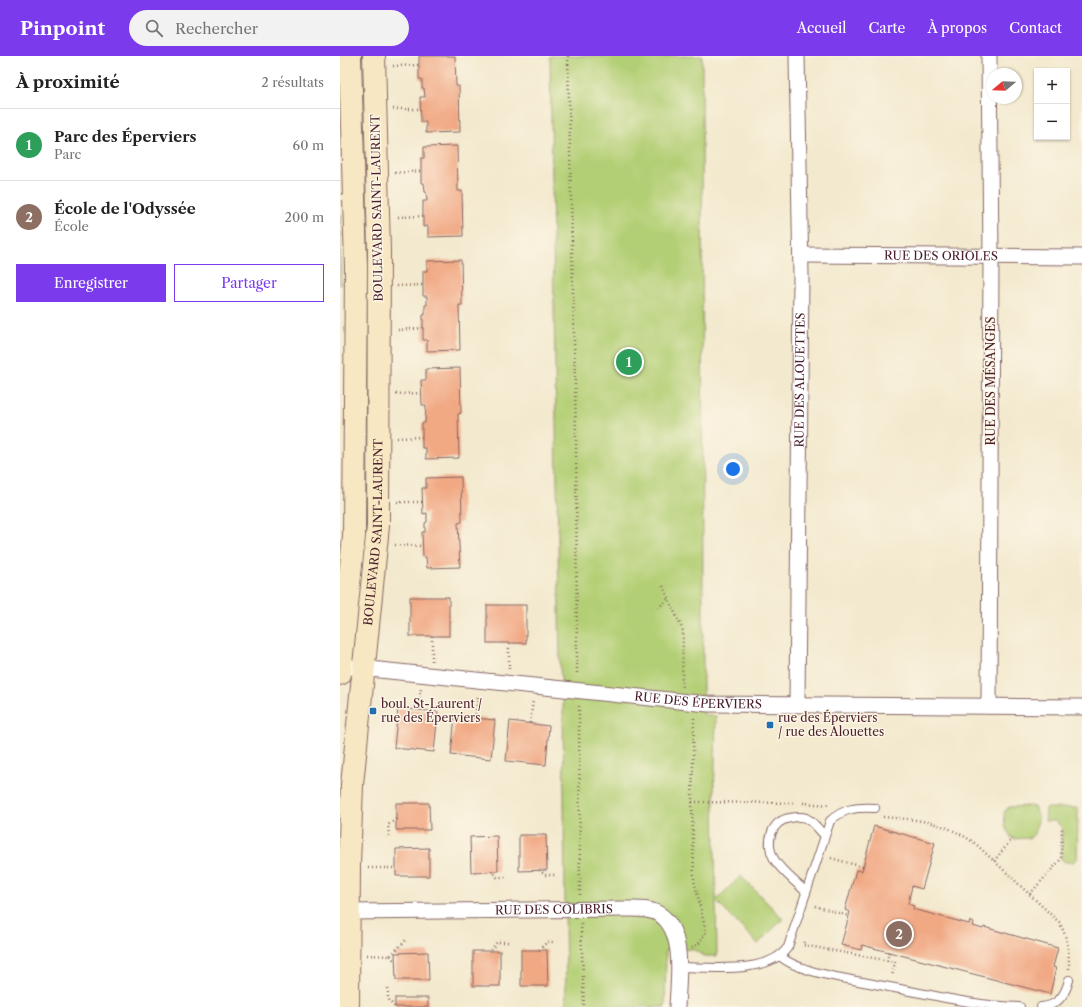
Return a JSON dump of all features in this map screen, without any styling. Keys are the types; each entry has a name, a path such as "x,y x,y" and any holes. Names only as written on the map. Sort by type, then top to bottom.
{"street":[{"name":"BOULEVARD SAINT-LAURENT","path":"340,670 354,536 356,267 350,56"},
{"name":"RUE DES ALOUETTES","path":"797,56 801,255 797,704"},
{"name":"RUE DES MÉSANGES","path":"989,56 992,256 989,706"},
{"name":"BOULEVARD SAINT-LAURENT","path":"348,1007 352,785 378,526 380,61"},
{"name":"RUE DES ORIOLES","path":"801,255 1082,257"},
{"name":"RUE DES ÉPERVIERS","path":"340,670 427,669 480,680 708,704 1082,707"},
{"name":"RUE DES COLIBRIS","path":"349,912 650,910 659,914 671,928 678,947 677,1007"}],"lane":[{"path":"678,967 757,965 780,956 788,947 824,834 830,821 839,814 852,808 875,808"},
{"path":"806,892 774,858 771,850 770,837 773,829 779,822 795,817 806,818 824,834"},
{"path":"780,956 788,963 817,972 955,1000 1020,1007"},
{"path":"1041,1007 1053,1005 1057,1002 1067,987 1069,980"}],"path":[{"path":"568,56 576,433 578,678"},
{"path":"380,61 419,65"},
{"path":"388,110 421,109"},
{"path":"391,174 421,171"},
{"path":"392,217 423,216"},
{"path":"393,286 423,285"},
{"path":"392,330 423,328"},
{"path":"392,394 422,393"},
{"path":"391,438 422,437"},
{"path":"390,502 423,502"},
{"path":"390,545 423,546"},
{"path":"663,586 683,631 682,689"},
{"path":"658,608 668,598"},
{"path":"418,710 427,669 432,636"},
{"path":"509,643 509,670"},
{"path":"475,718 480,680"},
{"path":"530,724 534,686"},
{"path":"579,702 580,899"},
{"path":"692,949 699,943 706,932 694,880 692,802 694,719"},
{"path":"692,802 824,804 834,807"},
{"path":"882,817 910,819 943,825 962,834 994,861 1059,922 1066,936 1069,951 1069,980"},
{"path":"388,836 388,825 396,819"},
{"path":"1030,894 1061,859 1062,826"},
{"path":"994,861 1012,839"},
{"path":"830,852 828,857 863,867"},
{"path":"362,868 396,868"},
{"path":"539,870 545,875 557,875"},
{"path":"491,871 496,877 508,877"},
{"path":"812,913 816,899"},
{"path":"814,906 849,916"},
{"path":"581,918 584,1007"},
{"path":"805,938 803,945 895,962"},
{"path":"390,956 406,940"},
{"path":"491,950 497,942 509,942"},
{"path":"539,950 547,942 554,942"},
{"path":"887,961 889,952"},
{"path":"361,954 390,956 395,961"},
{"path":"388,988 388,999 395,1007"}],"green space":[{"path":"550,56 702,56 703,691 704,715 716,716 714,805 716,900 741,876 783,919 758,944 716,901 717,956 705,956 692,949 666,950 665,1007 566,1007 563,702 560,668"},
{"path":"340,214 341,285 340,285"},
{"path":"1009,807 1034,807 1039,817 1034,834 1030,838 1012,839 1005,826 1004,812"},
{"path":"1046,808 1078,808 1077,859 1073,862 1065,862 1061,859 1062,827 1055,821 1045,821"}],"building":[{"path":"419,56 455,56 456,86 459,86 460,132 426,133 426,122 421,122 420,97 425,97 424,88 422,88 422,79 419,79"},
{"path":"457,146 458,191 462,191 463,236 428,237 428,226 423,227 423,201 427,201 426,192 424,183 421,183 421,158 424,158 424,147"},
{"path":"461,260 462,305 459,305 460,350 427,351 427,340 423,340 423,315 425,315 427,296 423,296 423,271 427,271 427,261"},
{"path":"460,368 461,413 458,414 459,458 426,459 426,448 422,448 422,423 425,423 426,405 422,405 421,380 426,380 426,369"},
{"path":"461,477 462,522 458,523 460,567 427,568 426,557 423,557 422,532 425,532 427,513 423,514 422,488 426,488 426,478"},
{"path":"410,597 449,597 449,636 410,636"},
{"path":"487,605 526,605 526,643 487,643"},
{"path":"398,708 438,712 434,752 394,748"},
{"path":"455,716 495,720 491,759 451,755"},
{"path":"510,721 549,726 546,765 506,761"},
{"path":"396,803 429,803 430,830 396,830"},
{"path":"874,826 935,843 922,889 912,886 908,904 914,906 913,909 969,924 970,921 974,923 973,926 983,929 984,927 1058,948 1053,967 1056,968 1050,994 862,945 861,950 841,945 850,912 845,910 856,870 862,871"},
{"path":"519,835 546,835 547,870 519,871"},
{"path":"497,836 498,871 471,872 470,837"},
{"path":"429,848 429,876 396,876 396,849"},
{"path":"521,950 547,950 548,986 521,986"},
{"path":"473,951 500,951 500,986 473,986"},
{"path":"428,952 429,980 396,980 395,953"},
{"path":"395,998 428,998 428,1007 395,1007"}],"place":[{"name":"Parc des Éperviers","path":"629,362"},
{"name":"boul. St-Laurent / rue des Éperviers","path":"373,711"},
{"name":"rue des Éperviers / rue des Alouettes","path":"770,725"},
{"name":"École de l'Odyssée","path":"899,934"}]}
